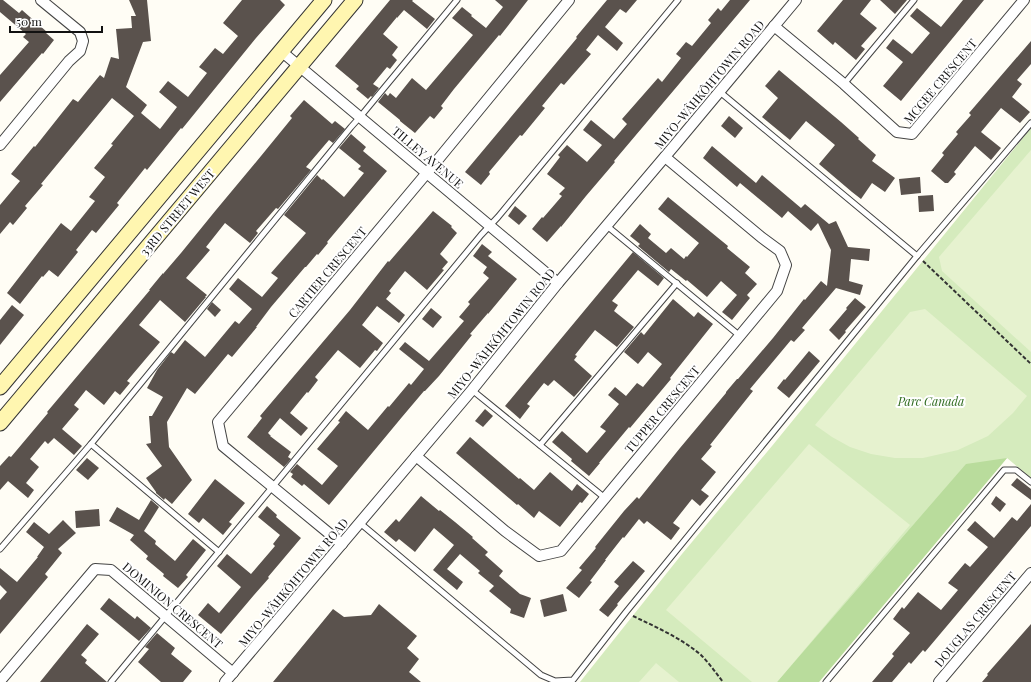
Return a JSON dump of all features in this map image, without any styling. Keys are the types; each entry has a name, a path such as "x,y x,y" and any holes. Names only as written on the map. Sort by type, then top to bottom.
{"main road":[{"name":"33RD STREET WEST","path":"0,387 324,0"},
{"name":"33RD STREET WEST","path":"0,423 354,0"}],"street":[{"path":"0,144 69,61 80,51 83,41 80,32 41,0"},
{"name":"CARTIER CRESCENT","path":"342,544 223,446 218,422 569,0"},
{"name":"MIYO-WÂHKÔHTOWIN ROAD","path":"225,682 472,390 558,283 796,0"},
{"name":"MCGEE CRESCENT","path":"774,26 844,84 897,132 912,134 1024,0"},
{"name":"TILLEY AVENUE","path":"281,51 558,283"},
{"name":"TUPPER CRESCENT","path":"416,456 505,531 539,556 561,551 777,291 786,265 780,251 760,237 665,157"},
{"name":"DOMINION CRESCENT","path":"0,681 94,569 111,570 233,673"},
{"name":"DOUGLAS CRESCENT","path":"939,682 1031,573"}],"lane":[{"path":"0,548 91,444 457,0"},
{"path":"111,682 678,0"},
{"path":"844,84 914,0"},
{"path":"720,92 917,256"},
{"path":"360,523 541,675 555,682 573,680 626,612 917,256 1031,123"},
{"path":"607,226 740,336"},
{"path":"540,446 677,284"},
{"path":"472,390 605,498"},
{"path":"91,444 219,552"},
{"path":"826,682 1004,470 1016,470 1031,482"}],"path":[{"path":"917,256 1031,364"},
{"path":"626,612 668,633 687,645 709,664 723,682"}],"green space":[{"name":"Parc Canada","path":"1031,128 1031,478 1007,458 819,682 580,682 682,554"},
{"path":"1031,150 1031,352 942,271 939,257"},
{"path":"925,309 1027,396 1013,413 988,436 958,450 923,458 895,458 871,454 850,447 815,425 910,312"},
{"path":"809,444 910,525 777,682 752,682 666,610"},
{"path":"1007,458 819,682 777,682 966,464"},
{"path":"656,663 679,682 639,682"}],"building":[{"path":"0,0 3,0 19,13 22,10 54,40 0,102 0,75 29,42 23,37 26,34 0,12"},
{"path":"129,0 147,0 151,41 143,42 126,87 147,105 141,113 160,129 177,107 159,92 168,81 188,97 207,73 199,67 215,48 223,54 238,36 223,23 242,0 280,0 285,5 147,170 145,168 117,203 119,205 96,233 92,230 76,250 78,252 58,277 49,270 43,277 42,276 20,304 7,293 61,223 71,231 95,201 89,197 105,177 94,168 134,116 112,98 41,184 43,185 25,206 27,208 13,225 10,222 0,234 0,205 20,181 11,174 34,146 35,147 73,99 78,102 100,75 104,78 111,57 119,59 116,29 132,28 131,16 136,16"},
{"path":"390,0 413,0 412,1 435,19 427,29 404,10 397,17 383,34 398,47 392,55 397,60 390,69 387,67 373,84 379,88 372,97 371,96 368,99 356,89 359,86 335,66"},
{"path":"495,0 528,0 500,36 499,35 454,89 441,106 443,108 434,119 430,116 415,133 378,102 385,93 388,96 390,93 396,98 412,78 426,90 473,35 452,18 462,7 486,28 503,7"},
{"path":"607,0 637,0 626,13 620,9 605,27 623,43 617,51 598,35 586,50 591,54 564,85 561,83 542,106 545,108 489,172 490,174 481,185 465,172"},
{"path":"730,0 750,0 547,242 532,229 562,196 559,194 565,188 547,174 560,157 558,155 567,145 587,162 602,145 583,130 591,120 614,139 627,124 622,119 658,78 662,82 681,58 676,54 686,42 692,46 711,23 708,20 718,8 721,11"},
{"path":"843,0 871,0 860,14 877,28 861,46 865,49 856,60 835,42 833,45 817,31"},
{"path":"880,0 907,0 895,14"},
{"path":"963,0 984,0 901,101 883,86 903,62 886,48 893,39 912,54 930,33 910,16 917,8 941,27"},
{"path":"1031,41 1031,64 1017,80 1022,84 1012,97 1030,112 1020,123 1001,108 981,132 1001,148 991,160 975,146 954,172 956,174 948,183 945,183 931,171 944,155 942,153 958,134 956,132 971,115 969,113"},
{"path":"779,70 841,122 876,155 872,161 895,178 885,192 872,183 861,199 819,164 835,145 806,121 790,140 762,117 778,98 765,86"},
{"path":"304,100 332,124 335,121 345,129 333,143 329,140 306,167 311,170 278,209 276,208 256,231 258,233 250,243 225,223 206,247 210,250 186,278 207,295 185,322 160,300 139,325 160,342 127,381 130,383 120,395 115,391 104,405 86,390 74,405 79,409 62,429 82,446 74,455 54,438 48,444 45,441 30,459 39,467 26,483 34,490 28,498 8,481 0,490 0,466 9,456 11,457 181,253 292,118 290,116"},
{"path":"729,116 743,128 735,138 721,126"},
{"path":"351,134 366,147 363,151 387,171 327,242 328,243 318,255 317,254 305,267 271,307 257,327 232,357 228,354 195,394 187,388 167,422 169,447 192,480 172,504 165,498 164,500 156,493 146,478 162,466 146,444 151,443 149,416 152,416 163,397 147,388 157,370 171,352 174,354 185,340 205,357 235,321 239,324 252,309 229,289 238,278 262,297 278,278 271,273 306,233 284,215 317,175 344,197 364,173 358,169 361,166 339,148"},
{"path":"712,146 756,183 762,175 801,208 805,204 829,224 836,221 848,247 870,249 869,261 851,259 849,281 863,285 860,295 836,288 802,328 805,330 794,342 791,340 750,389 753,391 710,445 712,446 701,459 716,472 701,490 709,496 700,506 692,499 673,523 680,528 671,540 647,521 644,524 639,519 605,560 590,581 592,582 579,598 566,588 582,570 579,568 596,548 595,547 624,511 637,497 639,499 804,299 805,300 821,281 827,286 831,250 818,223 811,231 788,211 782,218 740,183 737,187 703,158"},
{"path":"920,177 921,193 901,195 899,179"},
{"path":"933,195 934,211 919,212 918,196"},
{"path":"668,197 728,246 727,248 750,267 745,273 757,284 747,295 750,298 732,320 722,312 737,295 721,281 707,297 671,269 669,272 638,246 640,244 630,236 640,224 651,234 648,238 666,253 671,248 684,259 686,256 687,257 699,243 658,209"},
{"path":"515,206 527,216 519,225 508,216"},
{"path":"433,211 452,226 451,227 457,233 440,254 448,262 442,269 444,270 427,290 405,271 389,291 391,293 386,299 405,315 399,323 377,306 362,325 383,343 360,368 338,350 315,377 318,380 290,413 308,428 301,436 280,418 268,433 291,452 288,457 291,459 284,467 247,437 262,418 260,416 350,310 388,261 389,262"},
{"path":"482,244 492,252 488,256 517,279 470,334 472,335 439,376 424,391 329,505 304,484 302,486 291,477 293,474 290,472 297,464 322,485 338,466 317,449 340,422 338,421 346,411 368,430 409,383 411,385 424,369 399,349 405,342 429,361 464,321 459,317 470,304 468,302 489,278 483,273 487,267 473,256"},
{"path":"633,252 664,278 658,286 638,270 612,301 618,305 614,311 634,327 617,347 595,330 575,355 577,356 574,360 592,376 582,388 574,397 554,380 548,386 544,383 527,404 530,406 520,419 505,406"},
{"path":"855,298 866,307 839,340 829,330"},
{"path":"673,299 694,317 698,312 713,324 670,378 671,379 589,476 552,442 562,431 587,453 606,431 600,427 619,404 608,395 615,387 626,396 637,383 643,387 662,364 648,352 638,364 624,352 641,332 644,335"},
{"path":"212,302 221,310 215,317 207,309"},
{"path":"12,305 24,315 0,345 0,320"},
{"path":"431,308 442,317 433,328 422,319"},
{"path":"809,351 820,361 789,398 777,388"},
{"path":"485,409 493,416 483,427 475,421"},
{"path":"470,437 534,490 550,472 572,491 577,484 589,494 582,503 580,502 560,527 539,511 534,518 456,453"},
{"path":"87,458 99,468 88,480 76,470"},
{"path":"1017,478 1031,489 1031,500 1011,485"},
{"path":"215,479 245,503 229,522 232,524 223,535 203,518 199,523 188,514"},
{"path":"421,496 473,537 472,538 488,552 485,555 503,571 499,576 520,594 531,598 524,618 510,613 511,609 489,591 494,586 478,573 480,571 460,554 447,569 463,582 457,590 433,570 454,545 434,528 415,552 399,539 396,542 384,532 396,519 399,522"},
{"path":"996,496 1006,504 1000,512 991,504"},
{"path":"151,500 159,507 144,531 156,541 155,544 175,561 193,539 206,550 186,575 188,577 178,588 146,559 148,556 130,540 134,535 109,521 117,507 139,520"},
{"path":"1031,504 1031,526 925,652 923,650 911,664 909,662 892,682 872,682 894,656 892,654 910,633 893,619 902,607 904,609 918,592 941,610 958,590 948,583 965,563 970,567 988,547 967,530 975,521 994,538 1012,517 1017,521"},
{"path":"267,506 277,515 276,517 301,538 221,634 198,615 208,603 219,613 241,587 217,566 227,554 251,574 275,546 273,544 280,535 258,517"},
{"path":"99,509 100,526 76,528 75,511"},
{"path":"63,520 76,533 58,549 62,553 45,574 48,577 0,634 0,600 7,592 0,585 0,568 17,582 38,557 44,547 26,532 34,522 49,534"},
{"path":"633,561 645,571 608,617 599,610 619,586 614,582"},
{"path":"563,594 567,611 544,617 540,600"},
{"path":"109,598 135,619 137,616 151,628 139,641 100,609"},
{"path":"379,604 417,636 407,648 419,659 409,672 421,682 273,682 333,609 344,617 371,615"},
{"path":"87,624 99,634 81,655 87,660 85,663 107,682 40,682"},
{"path":"1031,624 1031,682 982,682 988,675 987,674"},
{"path":"157,633 175,648 171,654 192,671 183,682 161,682 138,662 149,649 145,647"}]}
